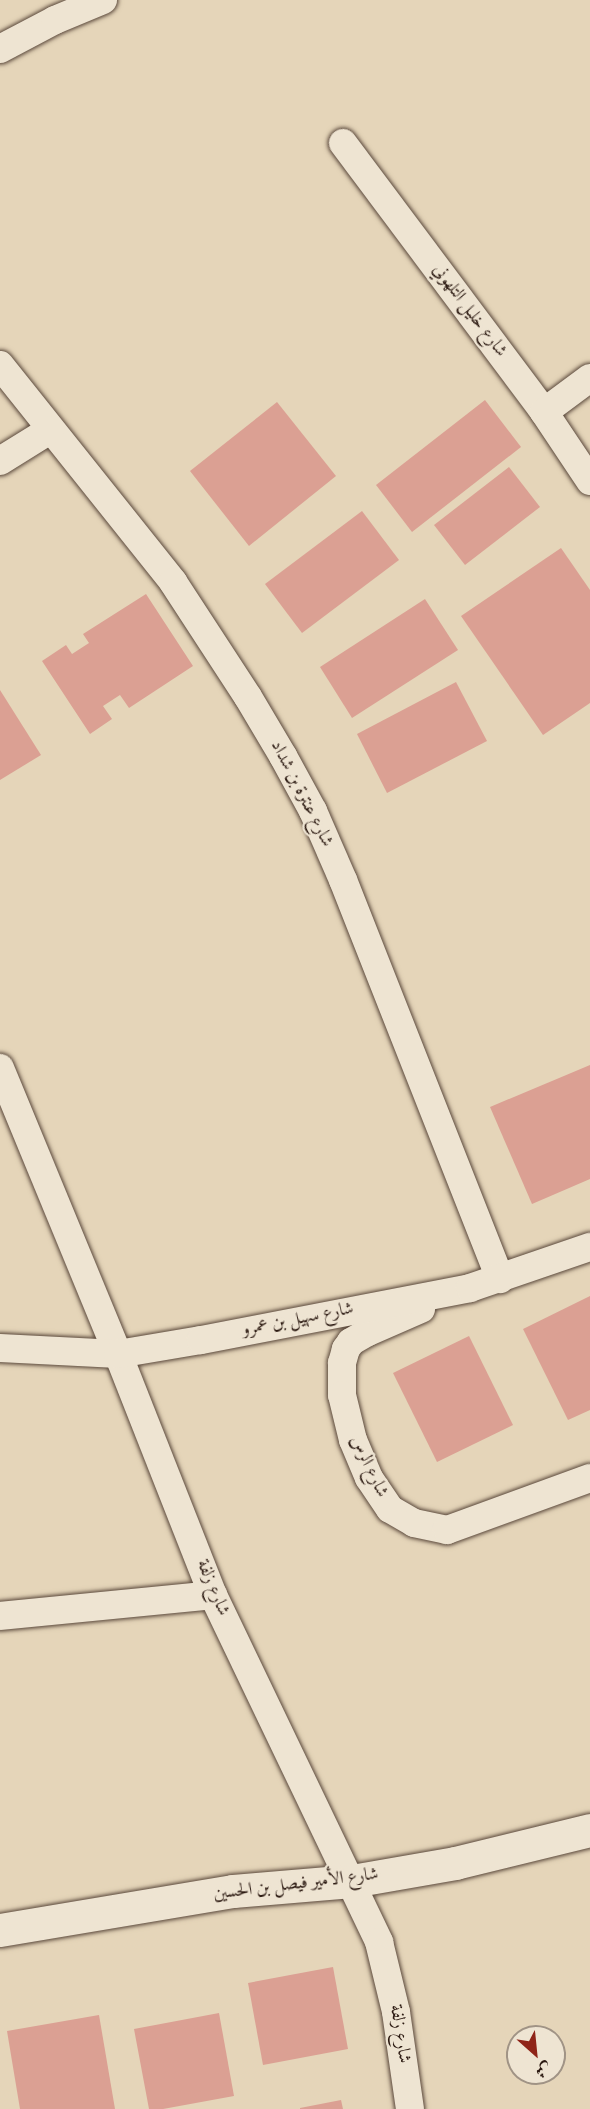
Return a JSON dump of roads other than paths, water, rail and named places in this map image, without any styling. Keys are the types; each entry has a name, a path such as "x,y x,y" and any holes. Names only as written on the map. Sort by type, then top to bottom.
{"street":[{"path":"0,49 55,20 103,0"},
{"name":"شارع خليل التلهوني","path":"343,143 544,412 590,481"},
{"name":"شارع عنترة بن شداد","path":"0,365 173,582 248,697 313,811 343,880 500,1279"},
{"path":"544,412 590,378"},
{"path":"0,461 51,430"},
{"name":"شارع زلفة","path":"0,1068 118,1354 213,1595 285,1750 352,1881 379,1942 389,1977 410,2109"},
{"name":"شارع سهيل بن عمرو","path":"0,1348 118,1354 470,1288 590,1247"},
{"name":"شارع الرس","path":"470,1288 368,1332 346,1349 341,1378 346,1416 357,1452 382,1500 398,1515 414,1523 447,1530 590,1478"},
{"path":"0,1616 213,1595"},
{"name":"شارع الأمير فيصل بن الحسين","path":"0,1930 232,1891 352,1881 455,1863 590,1830"}]}
